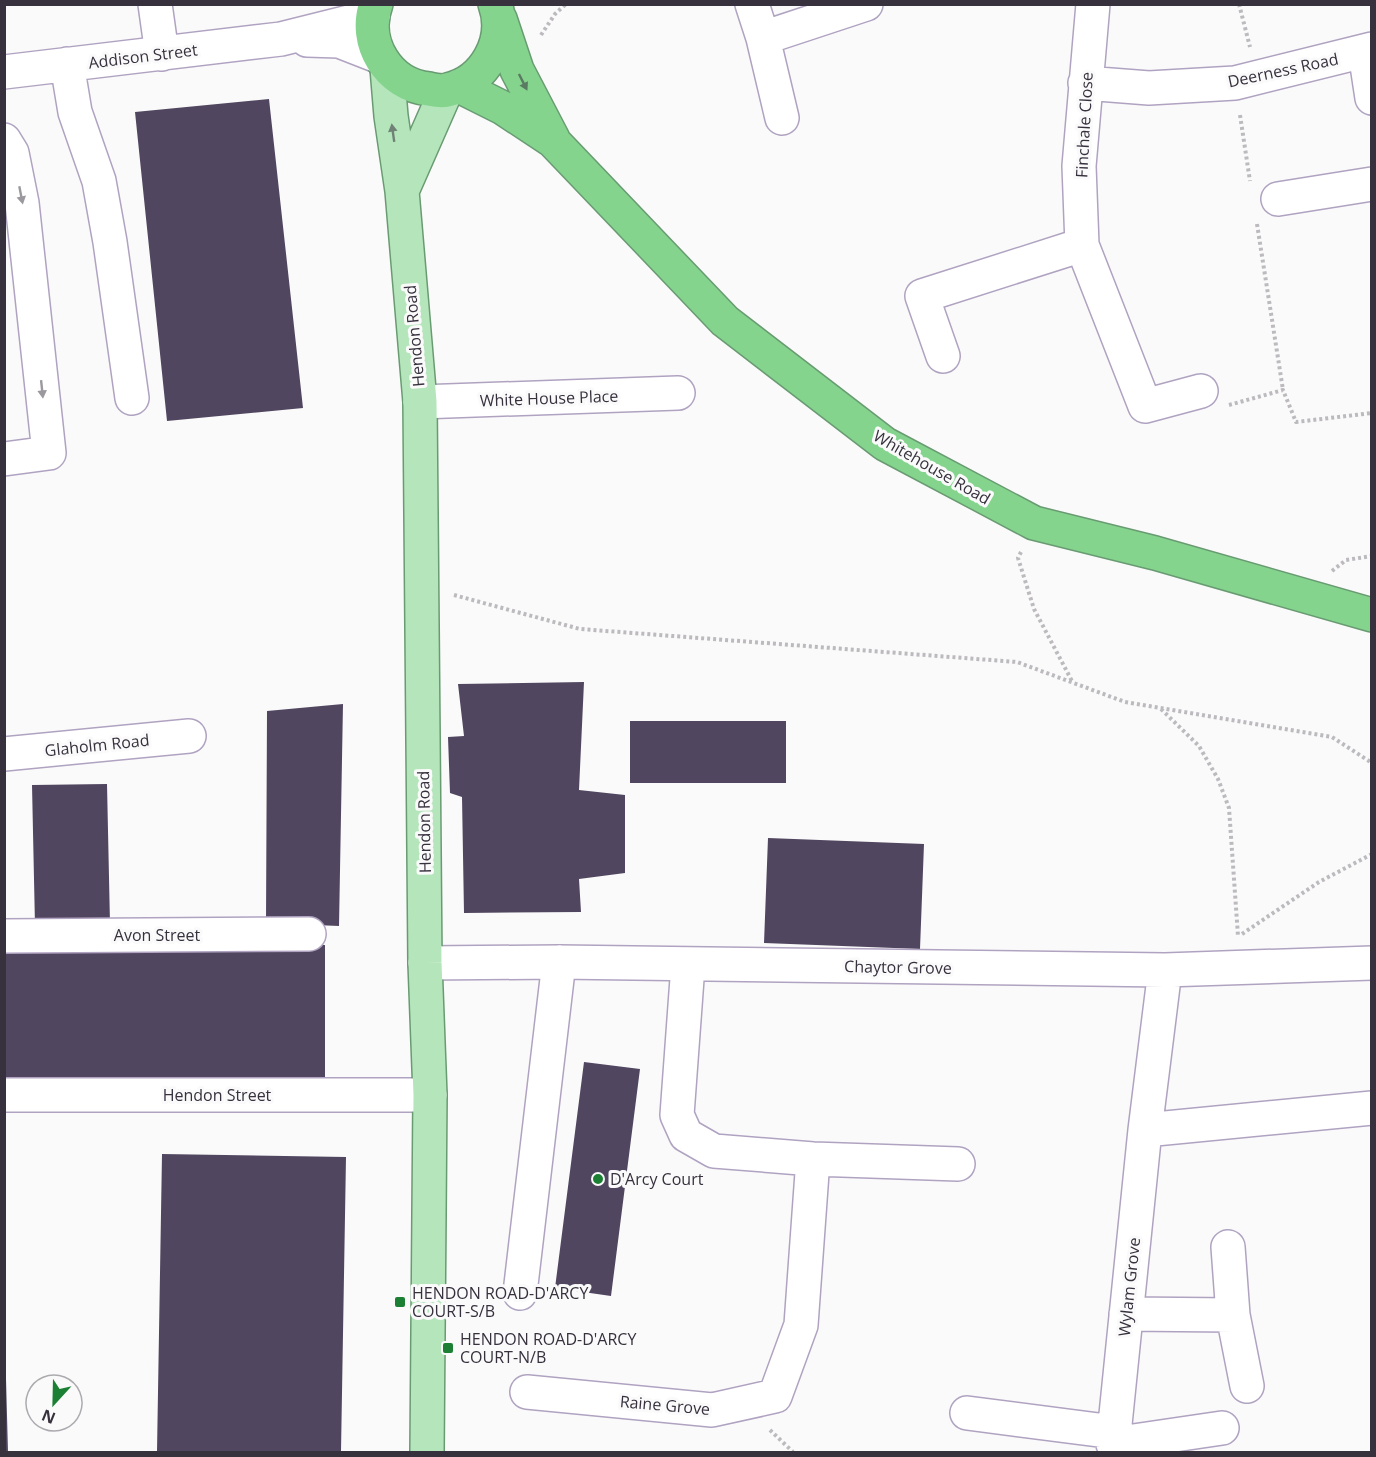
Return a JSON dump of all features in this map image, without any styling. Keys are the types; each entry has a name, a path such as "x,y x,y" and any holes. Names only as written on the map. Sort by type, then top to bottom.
{"highway":[{"path":"452,88 475,76 488,62 496,45 499,26 495,6"},
{"name":"Whitehouse Road","path":"495,6 517,70 553,141"},
{"path":"375,8 373,41 383,62"},
{"name":"Whitehouse Road","path":"383,62 403,81 422,89 452,88 503,108 553,141 725,321 885,444 1034,523 1155,553 1371,615"}],"main road":[{"name":"Hendon Road","path":"383,62 402,191 420,402 425,963 430,1095 427,1452"},
{"name":"Hendon Road","path":"402,191 452,88"}],"street":[{"path":"155,4 162,54"},
{"path":"752,4 783,118"},
{"path":"763,38 866,4"},
{"name":"Finchale Close","path":"1093,4 1079,166 1082,245 1145,406 1201,391"},
{"path":"281,39 375,8"},
{"path":"281,39 339,41 383,62"},
{"name":"Addison Street","path":"4,72 281,39"},
{"path":"1368,51 1371,98"},
{"name":"Deerness Road","path":"1085,83 1149,88 1246,80 1368,51"},
{"path":"67,64 75,112 99,181 111,242 132,398"},
{"path":"4,140 12,153 22,203 49,453 4,459"},
{"path":"1262,200 1371,184"},
{"path":"943,356 922,296 1082,245"},
{"name":"White House Place","path":"420,402 678,393"},
{"name":"Glaholm Road","path":"4,754 189,736"},
{"name":"Avon Street","path":"4,936 309,934"},
{"path":"520,1293 559,962"},
{"name":"Chaytor Grove","path":"425,963 559,962 1165,970 1371,963"},
{"path":"688,964 677,1115 686,1134 714,1151 813,1159 958,1164"},
{"name":"Wylam Grove","path":"1113,1438 1145,1130 1165,970"},
{"name":"Hendon Street","path":"4,1095 430,1095"},
{"path":"1145,1130 1371,1108"},
{"name":"Raine Grove","path":"527,1392 712,1410 775,1396 801,1325 813,1159"},
{"path":"1228,1247 1233,1315 1247,1386"},
{"path":"1126,1314 1233,1315"},
{"path":"968,1413 1113,1438 1222,1428"}],"path":[{"path":"1239,4 1283,390 1296,422 1371,413"},
{"path":"1201,391 1213,410 1283,390"},
{"path":"1034,523 1018,558 1034,609 1073,683"},
{"path":"421,586 580,629 1017,663 1125,702 1332,737 1371,763"},
{"path":"1160,708 1199,746 1218,779 1229,808 1238,937 1319,882 1371,854"}],"building":[{"path":"269,99 303,408 167,421 135,112"},
{"path":"584,682 579,790 625,795 625,873 579,879 581,912 464,913 462,797 450,793 448,737 464,736 458,684"},
{"path":"343,704 339,926 266,923 267,711"},
{"path":"630,721 786,721 786,783 630,783"},
{"path":"107,784 110,924 35,926 32,785"},
{"path":"768,838 924,844 920,949 764,943"},
{"path":"325,945 325,1079 4,1079 4,946"},
{"name":"D'Arcy Court","path":"584,1062 640,1069 611,1296 555,1288"},
{"path":"162,1154 346,1157 341,1452 157,1452"},
{"path":"4,1379 6,1379 8,1452 4,1452"}],"place":[{"name":"D'Arcy Court","path":"598,1179"},
{"name":"HENDON ROAD-D'ARCY COURT-S/B","path":"400,1302"},
{"name":"HENDON ROAD-D'ARCY COURT-N/B","path":"448,1348"}]}
